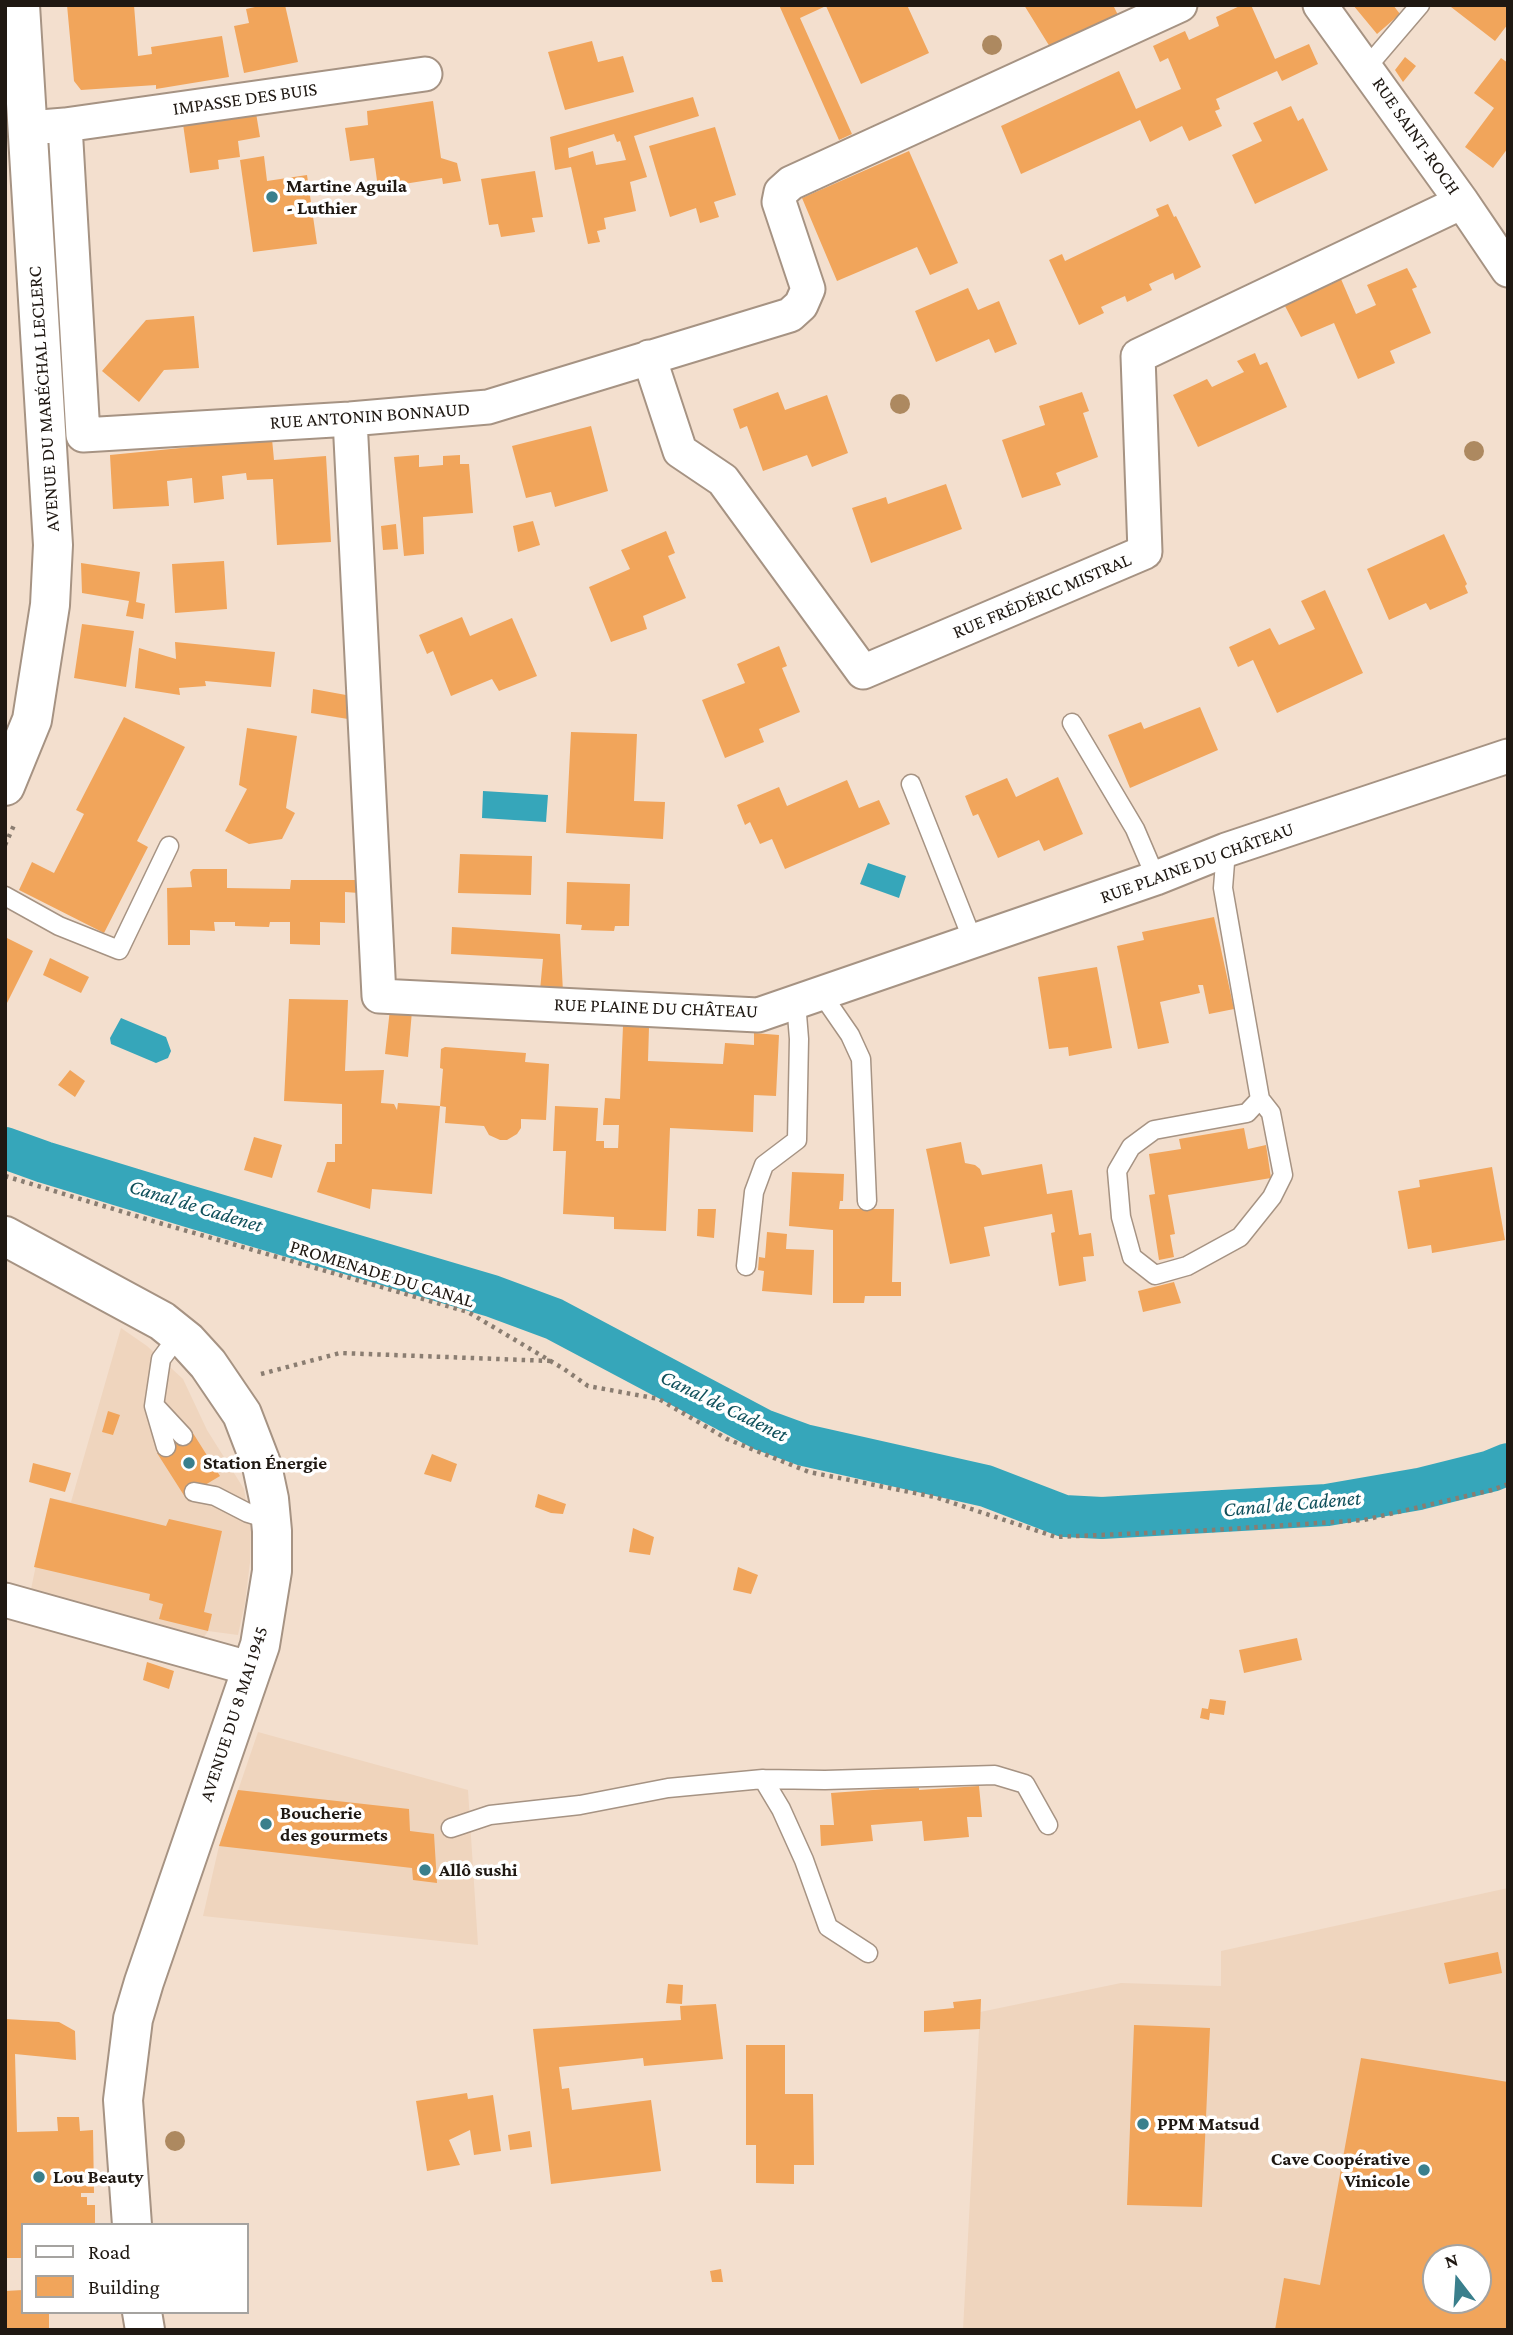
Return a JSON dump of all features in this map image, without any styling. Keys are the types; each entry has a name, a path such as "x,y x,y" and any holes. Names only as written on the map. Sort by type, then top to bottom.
{"main road":[{"name":"AVENUE DU MARÉCHAL LECLERC","path":"5,786 32,720 50,605 53,545 19,104 20,5"},
{"name":"AVENUE DU 8 MAI 1945","path":"5,1236 162,1321 208,1364 242,1414 253,1440 262,1466 271,1520 272,1571 260,1645 133,2019 123,2100 132,2223"}],"street":[{"name":"RUE ANTONIN BONNAUD","path":"65,125 83,435 350,419 488,407 790,315 801,305 808,289 779,202 781,191 792,183 1180,5"},
{"name":"RUE SAINT-ROCH","path":"1320,5 1367,67 1508,270"},
{"name":"IMPASSE DES BUIS","path":"19,104 65,125 425,74"},
{"name":"RUE FRÉDÉRIC MISTRAL","path":"649,357 680,451 723,480 863,672 1145,552 1138,356 1462,202"},
{"name":"RUE PLAINE DU CHÂTEAU","path":"350,419 379,996 758,1015 1156,878 1226,850 1508,756"},
{"path":"5,1600 252,1669"}],"lane":[{"path":"1367,67 1420,5"},
{"path":"1072,723 1135,829 1156,878"},
{"path":"911,784 973,941"},
{"path":"5,896 59,926 119,950 169,846"},
{"path":"1226,850 1223,888 1260,1099 1271,1113 1283,1175 1272,1197 1240,1237 1187,1266 1155,1275 1132,1257 1121,1217 1117,1171 1131,1147 1154,1130 1247,1113 1260,1099"},
{"path":"746,1266 754,1192 764,1165 797,1140 799,1039 809,998 850,1035 861,1059 867,1200"},
{"path":"166,1447 154,1406 161,1359 179,1335"},
{"path":"154,1406 183,1436"},
{"path":"194,1492 213,1489 248,1513 271,1520"},
{"path":"451,1828 490,1815 580,1804 668,1788 763,1779 995,1775 1025,1784 1048,1825"},
{"path":"763,1779 781,1809 804,1860 828,1927 868,1953"}],"path":[{"name":"PROMENADE DU CANAL","path":"5,1176 156,1223 468,1312 588,1386 659,1399 727,1439 809,1472 935,1497 1056,1537 1364,1520 1508,1484"},
{"path":"224,1387 272,1370 340,1353 552,1362"}],"shaded area":[{"path":"121,1328 147,1346 183,1379 207,1430 244,1489 251,1530 250,1562 238,1635 208,1631 200,1643 30,1594 50,1498 71,1502"},
{"path":"258,1732 468,1790 478,1945 203,1916 219,1846"},
{"path":"1508,1888 1508,2330 963,2330 980,2012 1121,1983 1221,1986 1221,1951"}],"water":[{"path":"483,791 548,795 546,822 482,818"},
{"path":"868,863 906,876 899,898 860,884"},
{"path":"121,1018 166,1037 171,1051 168,1058 156,1063 111,1044 110,1038"}],"building":[{"path":"67,5 134,5 138,56 152,54 151,47 222,36 229,77 156,89 156,85 81,90 74,81"},
{"path":"264,5 285,5 298,62 244,73 234,26 249,23 246,9"},
{"path":"779,5 907,5 929,53 861,84 826,6 800,18 852,134 839,140"},
{"path":"1024,5 1113,5 1118,15 1050,47"},
{"path":"1242,5 1251,5 1275,59 1309,44 1318,64 1282,81 1277,71 1216,99 1220,109 1215,111 1222,126 1189,141 1182,126 1150,142 1140,120 1021,174 1001,126 1119,71 1136,109 1181,89 1168,58 1160,62 1153,46 1185,31 1189,40 1219,26 1216,17"},
{"path":"1353,5 1393,5 1400,14 1377,34"},
{"path":"1508,5 1508,24 1495,41 1451,7"},
{"path":"592,41 598,62 623,56 634,92 565,110 548,52"},
{"path":"1405,57 1416,66 1403,82 1395,70"},
{"path":"1501,58 1508,63 1508,148 1493,168 1465,147 1494,108 1474,93"},
{"path":"693,97 699,116 634,136 647,177 630,182 636,211 604,218 606,229 597,231 600,242 588,244 571,167 555,170 550,137","holes":["614,134 617,142 620,141 626,160 596,165 593,151 569,158 568,148"]},
{"path":"433,101 441,158 457,163 461,181 443,184 442,178 378,188 374,158 350,161 345,128 368,125 367,111"},
{"path":"1291,106 1298,121 1303,118 1328,170 1255,204 1232,155 1262,141 1253,123"},
{"path":"256,113 260,137 238,141 240,157 218,160 219,169 190,173 183,124"},
{"path":"715,127 736,195 714,202 719,217 700,223 696,208 670,217 649,146"},
{"path":"909,151 958,263 930,275 917,247 837,281 802,198"},
{"path":"264,156 267,181 307,175 317,244 253,252 240,160"},
{"path":"535,171 543,217 532,218 535,232 501,237 498,224 489,225 481,179"},
{"path":"1168,204 1201,267 1175,280 1173,273 1149,284 1152,290 1127,302 1125,296 1101,307 1104,313 1079,325 1049,260 1062,254 1065,261 1159,216 1156,209"},
{"path":"1407,268 1417,287 1412,289 1431,333 1390,351 1395,363 1358,379 1334,323 1301,337 1285,306 1341,279 1356,314 1376,305 1367,285"},
{"path":"968,288 978,310 999,301 1017,344 995,353 989,339 936,362 915,311"},
{"path":"194,316 199,368 164,370 139,402 102,371 146,320"},
{"path":"1255,353 1260,365 1267,362 1287,407 1198,447 1173,395 1207,379 1212,387 1244,372 1237,361"},
{"path":"778,392 785,410 827,395 848,453 812,467 807,455 763,471 747,426 740,429 733,409"},
{"path":"1082,392 1089,411 1083,413 1098,457 1056,473 1061,485 1022,498 1002,440 1045,425 1039,406"},
{"path":"591,426 608,491 555,507 551,492 526,498 512,446"},
{"path":"272,439 274,460 326,456 331,542 277,545 273,479 247,480 246,473 222,476 224,499 194,503 192,478 167,481 169,506 113,509 110,455"},
{"path":"419,455 419,467 443,465 443,456 460,455 460,464 469,464 473,513 423,517 424,554 404,556 394,457"},
{"path":"946,484 962,529 871,563 852,508 886,497 888,504"},
{"path":"533,521 540,545 518,552 513,526"},
{"path":"396,524 398,549 383,550 381,526"},
{"path":"666,531 675,553 668,556 686,598 643,616 647,629 611,642 589,587 630,569 621,550"},
{"path":"1444,534 1467,584 1465,586 1468,593 1430,610 1426,603 1389,620 1367,569"},
{"path":"224,561 227,609 175,613 172,564"},
{"path":"81,563 140,572 136,602 145,604 143,619 126,616 129,601 82,593"},
{"path":"1325,590 1363,673 1277,713 1253,660 1238,667 1229,647 1270,628 1279,645 1315,629 1301,601"},
{"path":"462,617 470,636 512,618 537,676 499,691 492,679 451,696 433,651 427,654 419,635"},
{"path":"82,624 134,631 126,687 74,678"},
{"path":"175,642 275,652 271,687 205,681 206,686 179,688 180,695 135,688 139,648 176,659"},
{"path":"779,646 787,666 782,668 800,712 759,729 764,742 725,758 702,700 745,683 737,664"},
{"path":"313,689 346,695 348,719 311,713"},
{"path":"1200,707 1218,750 1130,788 1108,735 1141,722 1144,729"},
{"path":"124,717 185,747 137,841 148,847 104,933 19,890 32,862 54,873 84,814 76,810"},
{"path":"247,728 297,736 286,808 295,813 282,839 249,844 225,831 247,789 239,785"},
{"path":"571,732 637,734 634,801 665,802 663,839 566,833"},
{"path":"1058,777 1083,834 1044,851 1039,840 998,858 978,814 973,816 965,796 1007,778 1016,797"},
{"path":"847,780 859,808 879,800 890,824 785,869 772,839 760,844 750,822 745,825 737,805 779,787 787,806"},
{"path":"460,854 532,856 531,895 458,893"},
{"path":"193,869 227,869 227,888 290,889 291,880 358,880 359,893 345,892 345,923 320,922 320,945 290,944 290,922 270,922 269,927 214,922 215,931 190,930 190,945 168,945 167,888 192,887 190,872"},
{"path":"567,882 630,884 629,926 615,926 614,931 581,930 582,925 566,924"},
{"path":"1214,917 1234,1009 1209,1014 1203,985 1198,985 1200,993 1160,1002 1169,1043 1138,1049 1117,946 1144,940 1142,932"},
{"path":"452,927 560,934 563,992 540,990 543,959 451,954"},
{"path":"5,937 33,951 5,1007"},
{"path":"50,958 89,977 81,993 43,975"},
{"path":"1097,967 1112,1048 1069,1056 1068,1047 1049,1049 1038,977"},
{"path":"289,999 348,1000 345,1071 384,1070 381,1103 394,1104 397,1110 398,1103 440,1106 432,1194 372,1189 370,1209 317,1192 327,1162 335,1162 335,1144 342,1144 342,1104 284,1101"},
{"path":"390,1009 412,1011 408,1057 385,1054"},
{"path":"623,1026 649,1027 648,1061 723,1064 725,1043 754,1045 754,1033 779,1035 776,1096 754,1095 753,1132 670,1128 666,1231 614,1229 614,1217 563,1214 566,1151 553,1151 555,1106 598,1108 596,1141 604,1141 604,1148 618,1148 619,1125 603,1125 605,1098 620,1099"},
{"path":"445,1047 526,1053 525,1062 549,1064 546,1120 521,1119 521,1128 517,1134 507,1140 489,1135 484,1126 445,1123 446,1107 440,1106 443,1069 440,1068 441,1049"},
{"path":"70,1070 85,1081 75,1097 58,1085"},
{"path":"1244,1128 1248,1149 1266,1145 1271,1178 1168,1195 1175,1234 1170,1235 1174,1257 1159,1260 1149,1195 1155,1194 1149,1154 1181,1149 1179,1139"},
{"path":"254,1137 282,1145 272,1178 244,1170"},
{"path":"961,1142 965,1163 975,1165 982,1175 1042,1164 1047,1194 1072,1190 1079,1235 1091,1233 1094,1256 1083,1257 1086,1281 1059,1286 1051,1233 1055,1232 1052,1214 984,1227 990,1256 950,1264 926,1149"},
{"path":"1492,1167 1505,1240 1432,1253 1431,1245 1408,1249 1398,1191 1420,1187 1419,1180"},
{"path":"792,1172 844,1174 843,1201 840,1201 839,1209 894,1209 892,1282 901,1282 901,1296 865,1296 864,1303 833,1303 833,1230 789,1226"},
{"path":"698,1209 716,1209 714,1238 697,1236"},
{"path":"767,1232 787,1234 786,1249 814,1250 812,1295 762,1291 764,1271 758,1270 759,1257 765,1258"},
{"path":"1174,1282 1181,1303 1143,1312 1138,1291"},
{"path":"108,1411 120,1415 113,1435 102,1432"},
{"path":"191,1430 220,1476 185,1497 157,1453"},
{"path":"432,1454 457,1464 451,1482 424,1474"},
{"path":"33,1463 71,1473 65,1492 29,1482"},
{"path":"538,1494 566,1504 563,1514 535,1507"},
{"path":"50,1498 166,1526 169,1519 222,1531 204,1612 212,1614 208,1631 159,1619 163,1604 149,1600 150,1594 34,1567"},
{"path":"633,1528 654,1537 650,1555 629,1552"},
{"path":"738,1567 758,1575 751,1594 733,1590"},
{"path":"1297,1638 1302,1660 1244,1673 1239,1650"},
{"path":"147,1662 174,1671 169,1689 143,1680"},
{"path":"1210,1699 1226,1701 1224,1715 1210,1713 1209,1720 1200,1718 1202,1708 1208,1709"},
{"path":"979,1786 982,1817 967,1817 969,1837 924,1841 922,1821 871,1825 873,1841 821,1846 820,1825 834,1825 831,1793"},
{"path":"238,1790 409,1809 410,1831 434,1834 437,1883 413,1880 412,1868 219,1846"},
{"path":"1498,1952 1502,1973 1449,1984 1444,1963"},
{"path":"668,1984 683,1985 682,2004 666,2003"},
{"path":"981,1999 980,2029 924,2032 924,2011 954,2008 953,2002"},
{"path":"716,2004 723,2059 644,2066 643,2058 559,2067 562,2089 569,2088 572,2110 651,2100 661,2171 551,2184 533,2029 681,2020 680,2006"},
{"path":"5,2019 59,2022 75,2031 76,2060 15,2054 17,2132 58,2131 57,2117 79,2117 80,2131 93,2130 94,2193 81,2193 81,2197 87,2197 87,2205 95,2205 95,2223 21,2223 21,2258 5,2258"},
{"path":"1134,2025 1210,2028 1202,2207 1127,2205"},
{"path":"746,2045 785,2045 785,2094 813,2094 814,2165 794,2165 794,2184 756,2183 756,2145 746,2145"},
{"name":"Cave Coopérative Vinicole","path":"1361,2058 1508,2082 1508,2330 1275,2330 1284,2278 1320,2285"},
{"path":"467,2093 468,2099 493,2095 501,2151 474,2155 470,2130 449,2140 460,2165 427,2171 416,2101"},
{"path":"530,2131 532,2147 510,2150 508,2135"},
{"path":"721,2269 723,2282 712,2282 710,2271"},
{"path":"21,2290 21,2314 49,2314 49,2330 5,2330 5,2291"}],"waterway":[{"name":"Canal de Cadenet","path":"5,1148 188,1206 492,1296 554,1319 763,1430 804,1445 986,1486 1064,1516 1102,1518 1327,1505 1419,1489 1491,1471 1508,1464"}],"place":[{"name":"Martine Aguila - Luthier","path":"272,197"},
{"name":"Station Énergie","path":"189,1463"},
{"name":"Boucherie des gourmets","path":"266,1824"},
{"name":"Allô sushi","path":"425,1870"},
{"name":"PPM Matsud","path":"1143,2124"},
{"name":"Cave Coopérative Vinicole","path":"1424,2170"},
{"name":"Lou Beauty","path":"39,2177"}]}
